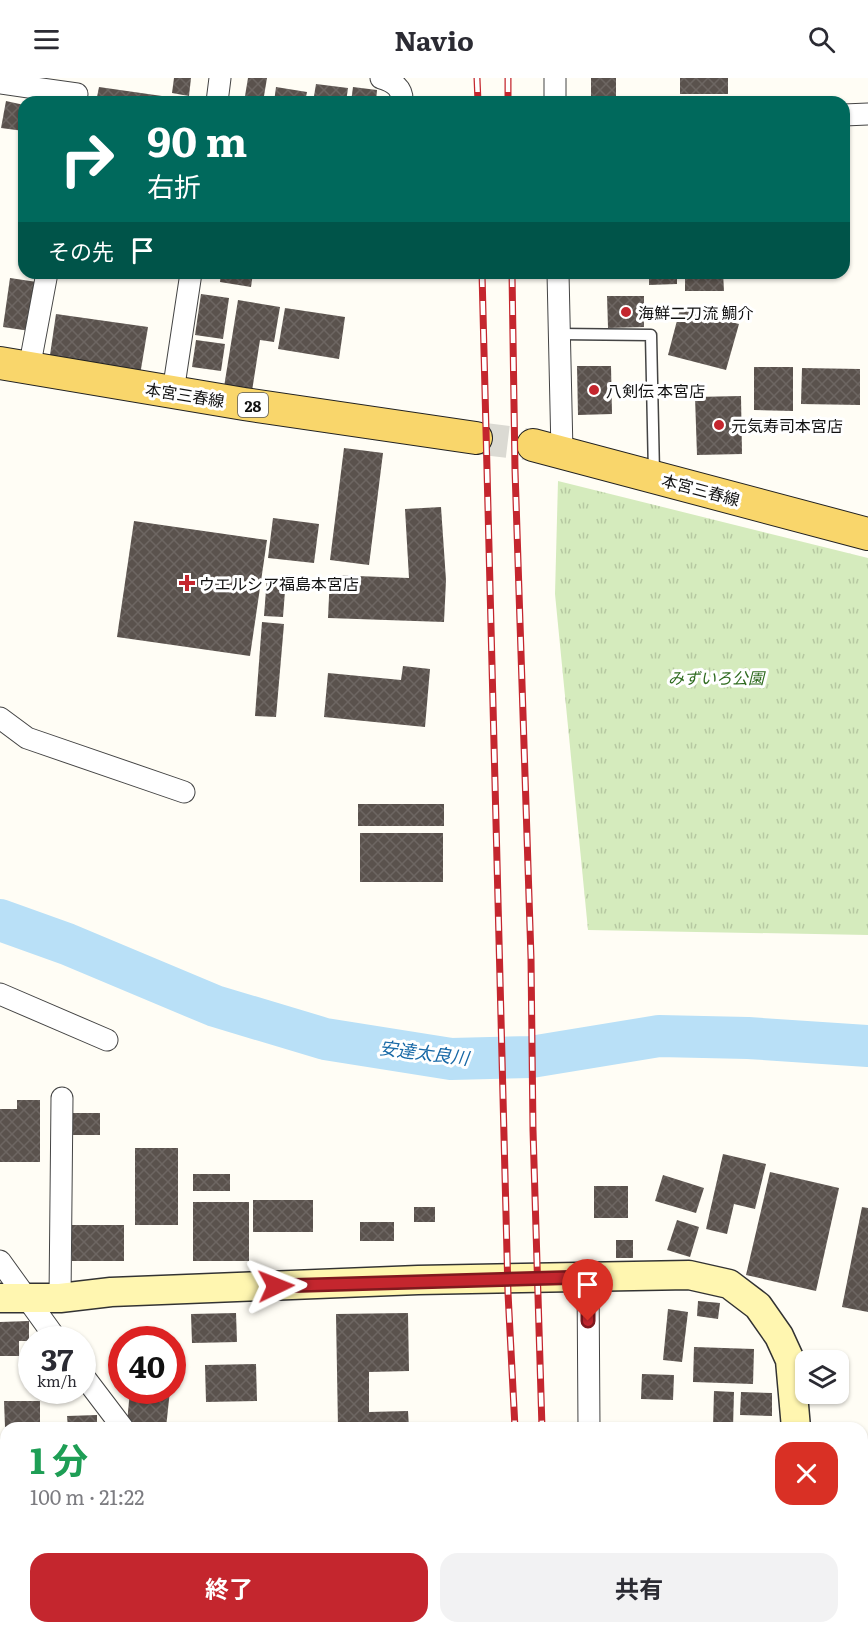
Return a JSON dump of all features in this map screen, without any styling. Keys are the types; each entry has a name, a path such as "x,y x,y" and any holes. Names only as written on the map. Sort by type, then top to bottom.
{"main road":[{"name":"本宮三春線","path":"15,366 476,438"},
{"name":"本宮三春線","path":"547,448 868,534"}],"street":[{"path":"218,96 220,78"},
{"path":"381,78 396,85 402,91 402,96"},
{"path":"555,78 555,96"},
{"path":"0,82 78,91"},
{"path":"850,115 868,114"},
{"path":"15,366 45,279"},
{"path":"173,392 190,279"},
{"path":"547,448 559,334 558,279"},
{"path":"0,718 27,738 184,792"},
{"path":"0,994 107,1040"},
{"path":"60,1298 62,1098"},
{"path":"0,1262 13,1298 42,1326"},
{"path":"13,1298 60,1298 111,1292 418,1280 688,1275 729,1284 758,1306 779,1336 790,1360 795,1422"},
{"path":"588,1277 589,1422"},
{"path":"96,1392 118,1422"}],"lane":[{"path":"559,334 651,335 654,477"}],"green space":[{"name":"みずいろ公園","path":"558,481 868,558 868,935 588,930 555,594"}],"building":[{"path":"174,78 191,78 189,96 172,93"},
{"path":"248,78 267,78 264,96 245,96"},
{"path":"591,78 616,78 616,96 591,96"},
{"path":"680,78 728,78 728,94 680,94"},
{"path":"316,84 348,88 347,96 314,96"},
{"path":"99,87 162,96 97,96"},
{"path":"276,87 307,92 306,96 275,96"},
{"path":"353,87 377,90 376,96 352,96"},
{"path":"6,101 18,104 18,130 1,128"},
{"path":"10,278 37,282 30,331 3,327"},
{"path":"220,279 252,279 251,287 220,282"},
{"path":"649,279 677,279 677,284 649,285"},
{"path":"685,279 723,279 724,291 685,291"},
{"path":"201,294 229,298 223,339 195,335"},
{"name":"海鮮二刀流 鯛介","path":"607,296 644,296 644,327 608,328"},
{"path":"238,300 280,307 274,342 260,340 252,391 224,387"},
{"path":"285,308 345,317 339,359 278,349"},
{"path":"680,309 739,324 726,370 668,355"},
{"path":"56,314 148,327 140,375 49,362"},
{"path":"196,340 225,344 221,371 192,367"},
{"name":"八剣伝 本宮店","path":"577,366 611,366 612,414 578,415"},
{"path":"754,367 793,367 793,411 754,410"},
{"path":"802,368 860,369 860,405 801,404"},
{"name":"元気寿司本宮店","path":"741,396 742,454 697,455 695,397"},
{"path":"344,448 383,453 369,565 330,560"},
{"path":"441,507 446,580 444,622 328,618 330,575 409,578 405,509"},
{"path":"273,518 319,524 314,563 268,558"},
{"path":"134,521 267,540 250,656 117,637"},
{"path":"267,577 286,578 283,617 264,616"},
{"path":"262,622 284,624 276,717 255,716"},
{"path":"403,666 430,669 425,727 324,717 328,673 401,680"},
{"path":"358,804 444,804 444,826 358,826"},
{"path":"360,833 443,833 443,882 360,882"},
{"path":"17,1100 40,1100 40,1162 0,1162 0,1109 17,1109"},
{"path":"70,1113 100,1113 100,1135 70,1135"},
{"path":"135,1148 178,1148 178,1225 135,1225"},
{"path":"723,1154 766,1164 755,1209 734,1204 727,1234 706,1229"},
{"path":"770,1172 839,1188 816,1291 746,1275"},
{"path":"193,1174 230,1174 230,1191 193,1191"},
{"path":"663,1175 704,1188 696,1213 655,1201"},
{"path":"594,1186 628,1186 628,1218 594,1218"},
{"path":"253,1200 313,1200 313,1232 253,1232"},
{"path":"193,1202 249,1202 249,1261 193,1261"},
{"path":"414,1207 435,1207 435,1222 414,1222"},
{"path":"862,1207 868,1208 868,1312 842,1307"},
{"path":"677,1220 699,1227 690,1257 667,1250"},
{"path":"360,1222 394,1222 394,1241 360,1241"},
{"path":"72,1225 124,1225 124,1261 72,1261"},
{"path":"616,1240 633,1240 633,1258 616,1258"},
{"path":"698,1301 720,1303 718,1319 697,1316"},
{"path":"668,1309 688,1312 682,1362 663,1360"},
{"path":"236,1313 237,1342 192,1343 191,1314"},
{"path":"408,1313 409,1371 369,1372 369,1412 408,1411 409,1422 338,1422 336,1314"},
{"path":"29,1321 29,1326 18,1326 18,1356 0,1356 0,1322"},
{"path":"694,1347 754,1349 753,1384 693,1382"},
{"path":"256,1364 257,1401 206,1402 205,1365"},
{"path":"642,1374 674,1375 673,1400 641,1399"},
{"path":"714,1391 734,1392 733,1422 713,1422"},
{"path":"741,1392 772,1393 772,1416 740,1415"},
{"path":"4,1401 18,1401 18,1404 40,1404 40,1422 5,1422"},
{"path":"129,1404 169,1404 167,1422 127,1422"},
{"path":"97,1415 97,1422 68,1422 67,1416"}],"waterway":[{"name":"安達太良川","path":"0,920 67,944 215,1006 325,1039 451,1059 531,1057 659,1036 748,1038 868,1046"}],"tunnel":[{"path":"476,438 533,445"}],"railway":[{"path":"477,78 478,96"},
{"path":"508,78 508,96"},
{"path":"482,279 508,1293 515,1422"},
{"path":"512,279 515,470 531,958 533,1130 542,1422"}],"place":[{"name":"海鮮二刀流 鯛介","path":"626,312"},
{"name":"八剣伝 本宮店","path":"594,390"},
{"name":"元気寿司本宮店","path":"719,425"},
{"name":"ウエルシア福島本宮店","path":"187,583"}],"route":[{"path":"276,1286 418,1280 588,1277 588,1321"}]}
